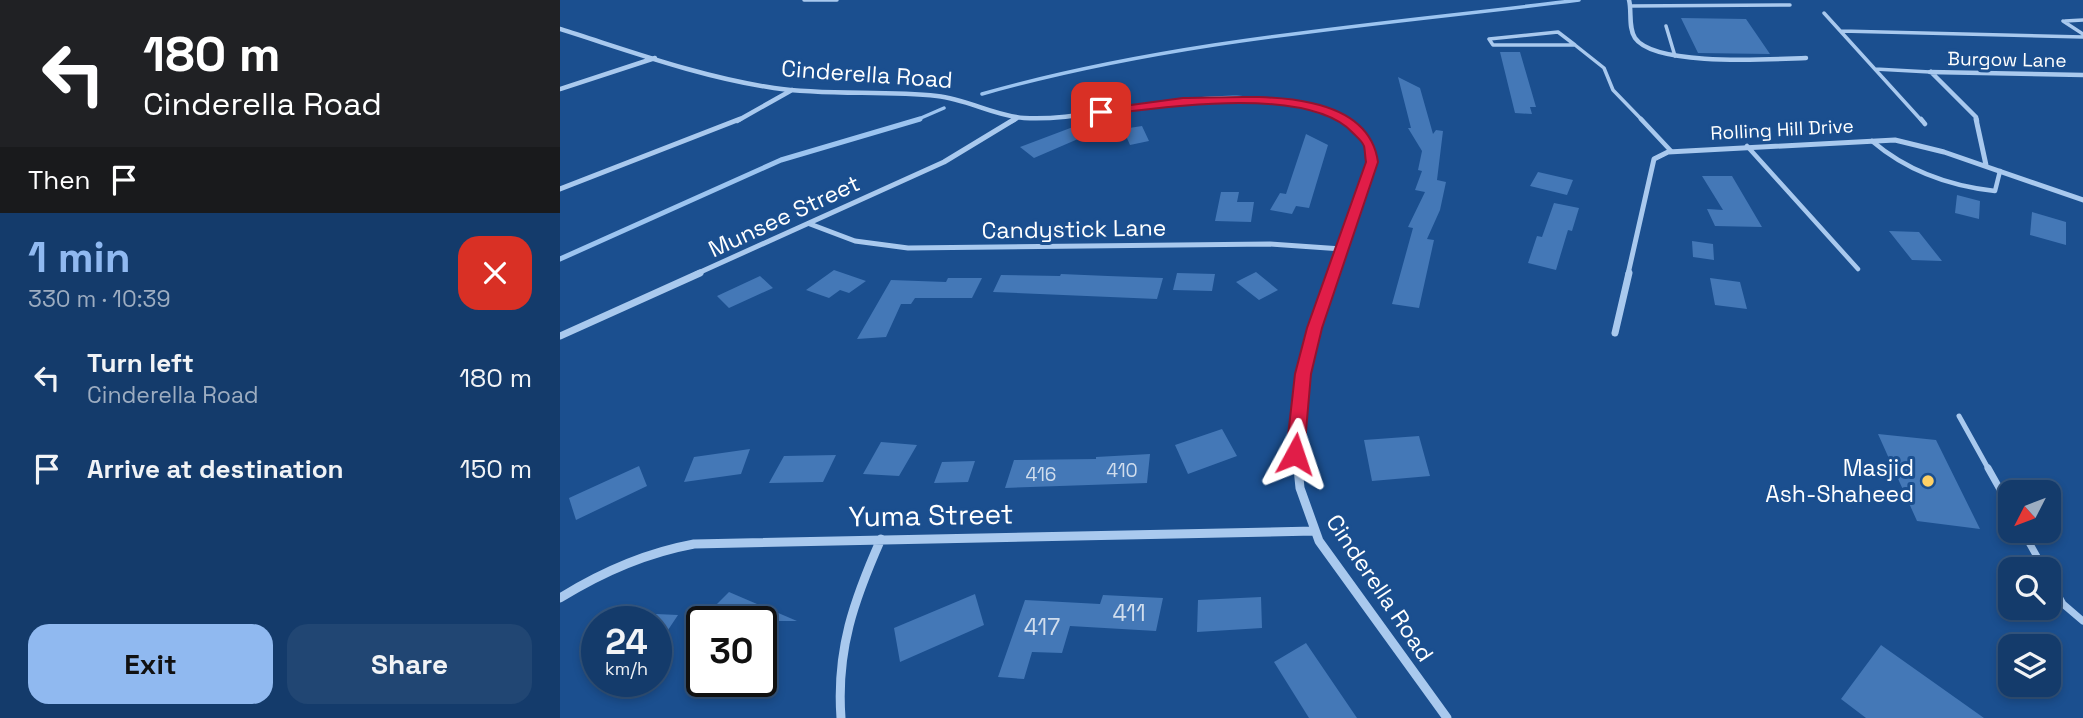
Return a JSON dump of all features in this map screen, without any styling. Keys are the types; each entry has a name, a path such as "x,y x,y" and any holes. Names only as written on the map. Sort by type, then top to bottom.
{"street":[{"path":"1630,3 1634,37 1642,44 1675,56 1698,59 1806,58"},
{"name":"Cinderella Road","path":"560,29 746,83 793,90 943,96 1017,118 1060,118 1154,104 1219,100 1292,102 1334,113 1355,126 1365,136 1372,156 1313,335 1300,392 1295,454 1304,506 1314,531 1447,718"},
{"path":"560,89 655,58"},
{"path":"1930,72 1976,117 1986,165"},
{"name":"Burgow Lane","path":"1930,72 2083,75"},
{"path":"560,189 728,126 793,90"},
{"name":"Munsee Street","path":"560,336 944,162 1017,118"},
{"name":"Rolling Hill Drive","path":"1671,151 1872,141 1915,144 1986,165 2083,200"},
{"path":"1615,333 1654,159 1671,151"},
{"name":"Candystick Lane","path":"810,223 855,242 908,248 1270,244 1342,249"},
{"name":"Yuma Street","path":"560,598 605,571 677,546 881,539 1314,531"},
{"path":"841,718 839,669 846,626 851,607 881,539"}],"lane":[{"path":"804,0 837,0"},
{"path":"1630,3 1790,5"},
{"path":"1824,12 1925,124"},
{"path":"2083,20 2063,21 2083,35"},
{"path":"1666,26 1675,56"},
{"path":"1575,45 1493,45 1489,39 1558,32 1575,45 1604,68 1613,90 1671,151"},
{"path":"1841,32 2083,35"},
{"path":"1875,69 1930,72"},
{"path":"1872,141 1898,162 1914,170 1981,190 1995,191 2000,171"},
{"path":"1747,146 1858,269"},
{"path":"1959,416 1998,486"},
{"path":"2061,600 2083,621"}],"building":[{"path":"1681,18 1746,19 1770,54 1698,53"},
{"path":"1500,52 1520,52 1536,107 1530,107 1532,114 1515,113"},
{"path":"1398,77 1420,88 1433,134 1436,130 1443,131 1437,180 1446,182 1440,210 1427,239 1434,240 1419,308 1392,304 1413,228 1408,227 1425,192 1415,190 1422,171 1418,170 1422,151 1408,128 1411,128"},
{"path":"1142,126 1149,141 1130,145 1123,129"},
{"path":"1073,127 1078,139 1034,158 1020,147"},
{"path":"1306,134 1328,145 1309,208 1296,206 1292,214 1270,210 1280,193 1286,194"},
{"path":"1538,172 1573,180 1567,195 1530,186"},
{"path":"1702,176 1732,176 1762,227 1715,226 1707,209 1723,210"},
{"path":"1221,192 1239,192 1237,202 1254,202 1251,222 1215,221"},
{"path":"1957,195 1980,201 1979,219 1955,213"},
{"path":"1554,203 1579,208 1572,231 1568,230 1556,270 1528,263 1537,236 1542,237"},
{"path":"2032,212 2066,222 2066,245 2030,235"},
{"path":"1889,231 1919,232 1942,261 1912,260"},
{"path":"1692,241 1713,244 1714,260 1693,257"},
{"path":"834,270 866,281 849,293 840,290 829,298 806,290"},
{"path":"1256,272 1278,290 1259,300 1236,282"},
{"path":"1177,273 1215,274 1212,291 1173,290"},
{"path":"1061,274 1163,278 1157,299 993,292 1001,275"},
{"path":"760,276 773,288 729,308 717,296"},
{"path":"948,278 982,278 972,298 915,298 911,304 901,304 886,337 857,339 891,280 946,282"},
{"path":"1710,278 1740,282 1747,309 1715,305"},
{"path":"1222,429 1237,456 1188,474 1175,445"},
{"name":"Masjid Ash-Shaheed","path":"1878,434 1936,440 1980,529 1917,521"},
{"path":"1419,436 1430,476 1372,481 1364,440"},
{"path":"881,442 917,445 899,476 863,474"},
{"path":"750,449 741,474 684,482 694,457"},
{"path":"1150,454 1147,483 1005,488 1014,460 1096,459"},
{"path":"836,455 823,482 769,483 784,456"},
{"path":"975,461 968,482 934,483 942,462"},
{"path":"639,466 647,486 576,520 569,498"},
{"path":"729,592 762,606 715,606"},
{"path":"975,594 984,625 900,662 894,628"},
{"path":"1103,595 1163,598 1156,631 1070,626 1062,653 1032,652 1024,679 998,677 1025,600 1100,604"},
{"path":"1261,597 1262,628 1197,632 1198,600"},
{"path":"777,612 797,621 777,621"},
{"path":"1306,643 1357,718 1309,718 1274,662"},
{"path":"1881,645 1984,718 1866,718 1841,699"}],"waterway":[{"path":"982,94 1055,75 1204,47 1354,26 1579,0"},
{"path":"916,120 944,108"},
{"path":"916,120 920,119"},
{"path":"560,259 781,160 916,120"}],"place":[{"name":"Masjid Ash-Shaheed","path":"1928,481"}],"route":[{"path":"1101,112 1183,101 1292,102 1334,113 1349,121 1365,136 1372,162 1315,328 1300,392 1295,454"}]}
